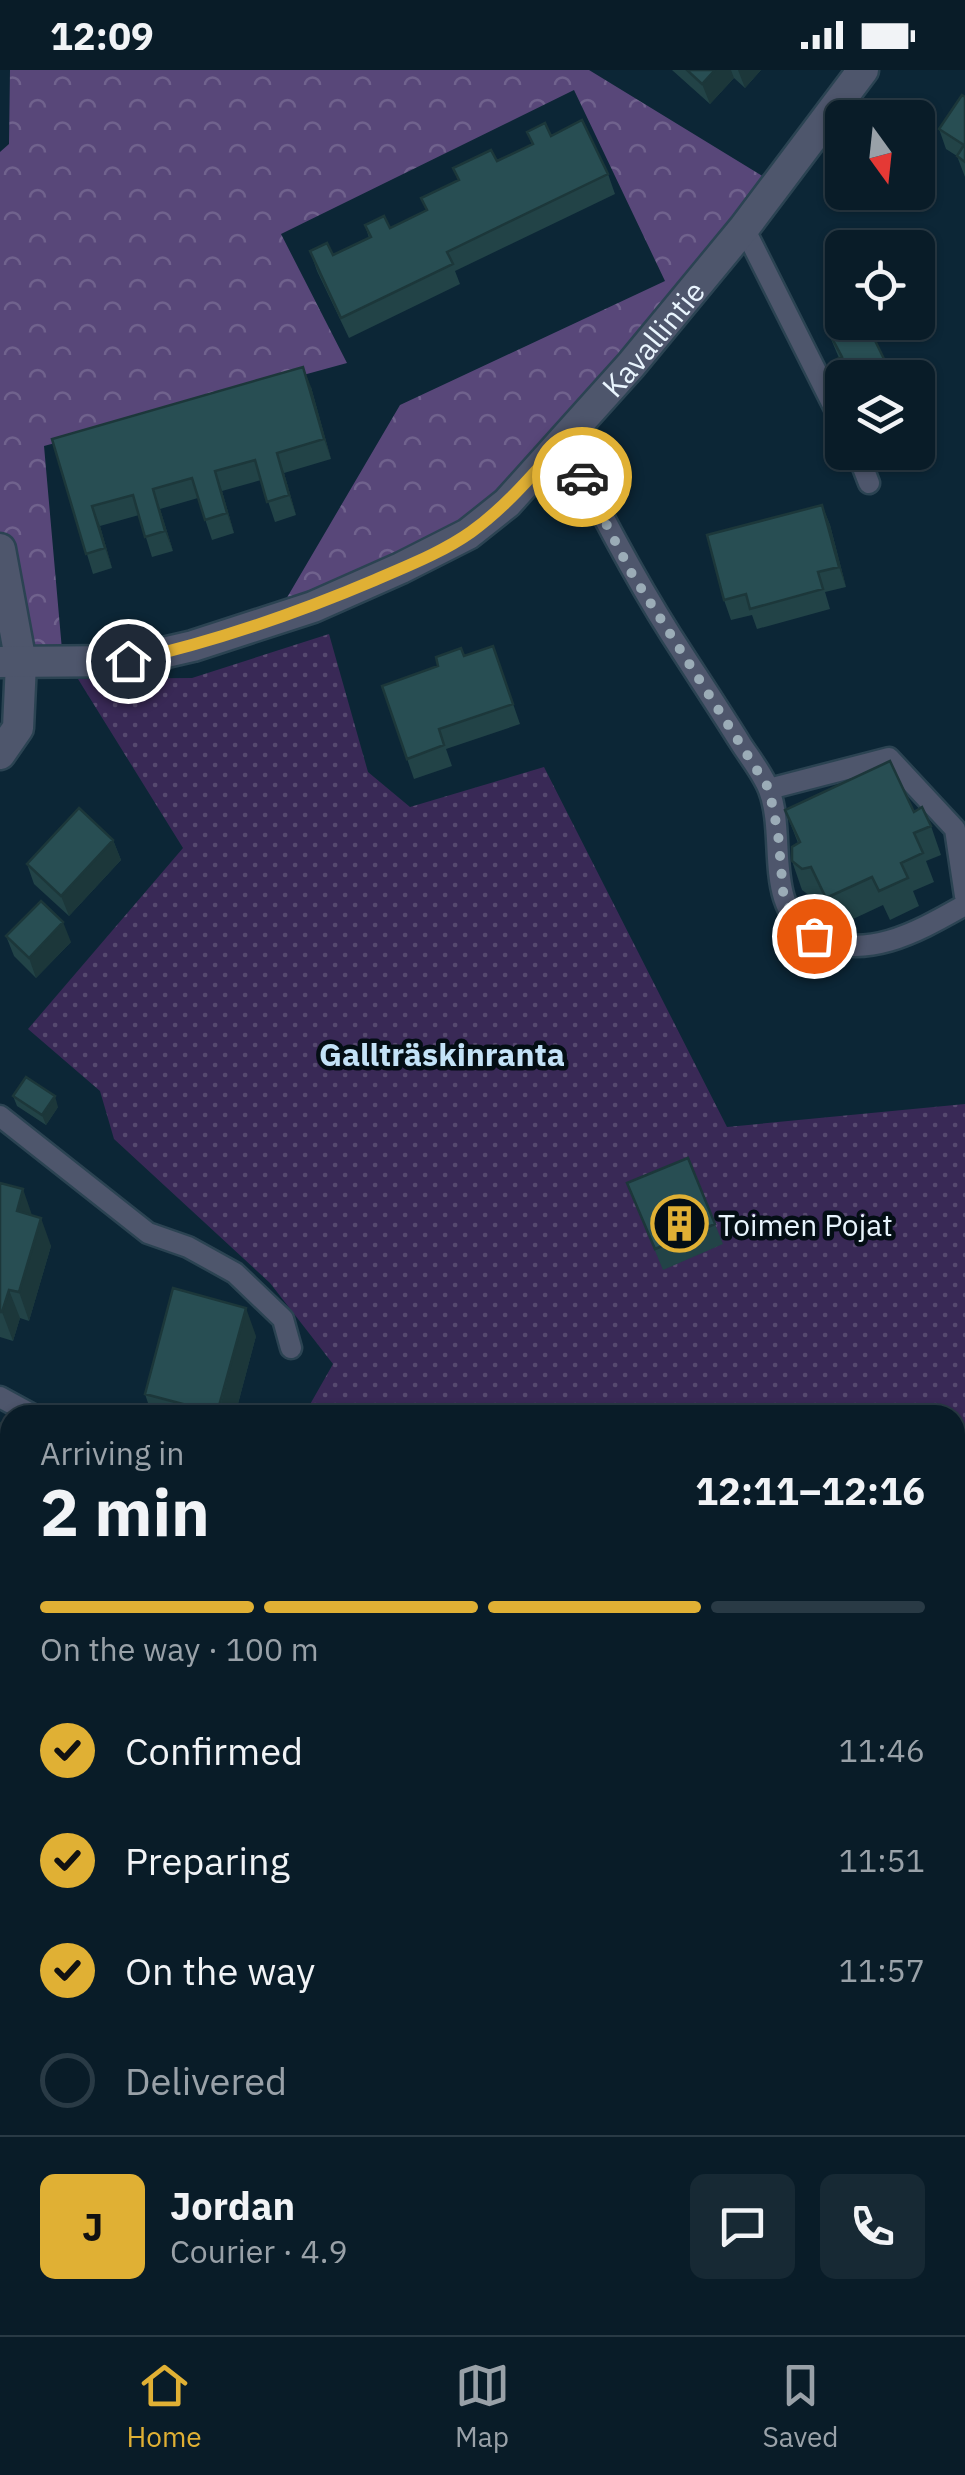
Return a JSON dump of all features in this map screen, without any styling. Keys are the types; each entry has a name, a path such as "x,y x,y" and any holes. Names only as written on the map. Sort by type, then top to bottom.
{"street":[{"name":"Kavallintie","path":"10,663 128,661 192,646 313,606 402,568 468,534 506,503 564,440 744,228 863,70"},
{"path":"0,549 18,728 0,754"}],"lane":[{"path":"744,228 825,389"},
{"path":"564,440 632,574 769,789 778,833 784,902 814,936 846,944 884,943 909,937 965,905"},
{"path":"864,470 869,482"},
{"path":"769,789 889,758 955,829 965,896"},
{"path":"0,1116 148,1233 188,1247 235,1273 284,1320 291,1348"}],"green space":[{"path":"10,70 589,70 764,177 547,446 487,503 427,541 285,601 400,405 665,281 574,90 281,234 347,363 44,446 62,650 0,648 0,152 9,144"}],"shaded area":[{"name":"Gallträskinranta","path":"329,634 368,772 410,807 544,767 727,1127 965,1104 965,1405 310,1405 333,1364 270,1283 114,1139 100,1091 28,1029 183,848 78,679 192,678"}],"building":[{"path":"687,70 715,70 702,84"},
{"path":"962,95 965,162 957,156 964,145 939,129"},
{"path":"582,120 608,174 447,252 453,264 341,318 310,251 327,243 333,255 371,237 365,225 384,216 390,228 427,210 421,198 459,180 453,168 491,150 497,161 533,144 527,132 545,123 551,136"},
{"path":"833,340 875,340 884,359 835,360 842,357"},
{"path":"303,367 324,439 277,453 289,495 267,502 255,460 215,471 227,513 205,520 192,478 153,489 165,531 145,537 133,495 92,506 105,548 86,554 52,439"},
{"path":"822,505 839,567 818,572 823,589 750,609 746,594 724,600 707,535"},
{"path":"493,646 513,704 439,729 444,745 407,759 382,686 438,666 436,657 461,648 464,656"},
{"path":"890,761 914,812 922,807 931,826 914,833 923,853 901,863 908,878 879,891 872,877 826,898 811,867 802,869 792,861 792,847 800,842 785,810"},
{"path":"79,808 113,840 61,896 27,864"},
{"path":"41,901 63,922 29,958 6,936"},
{"path":"26,1077 55,1096 42,1115 13,1096"},
{"name":"Toimen Pojat","path":"688,1158 715,1224 655,1249 627,1183"},
{"path":"0,1183 23,1189 17,1211 41,1218 19,1292 9,1290 2,1312 0,1312"},
{"path":"173,1288 246,1308 219,1405 187,1405 145,1394"}],"way so far":[{"path":"582,477 632,574 769,789 778,833 784,902 814,936"}],"place":[{"name":"Toimen Pojat","path":"679,1224"}],"district":[{"name":"Gallträskinranta","path":"442,1054"}],"route":[{"path":"128,661 262,624 402,568 468,534 506,503 564,440 582,477"}]}
